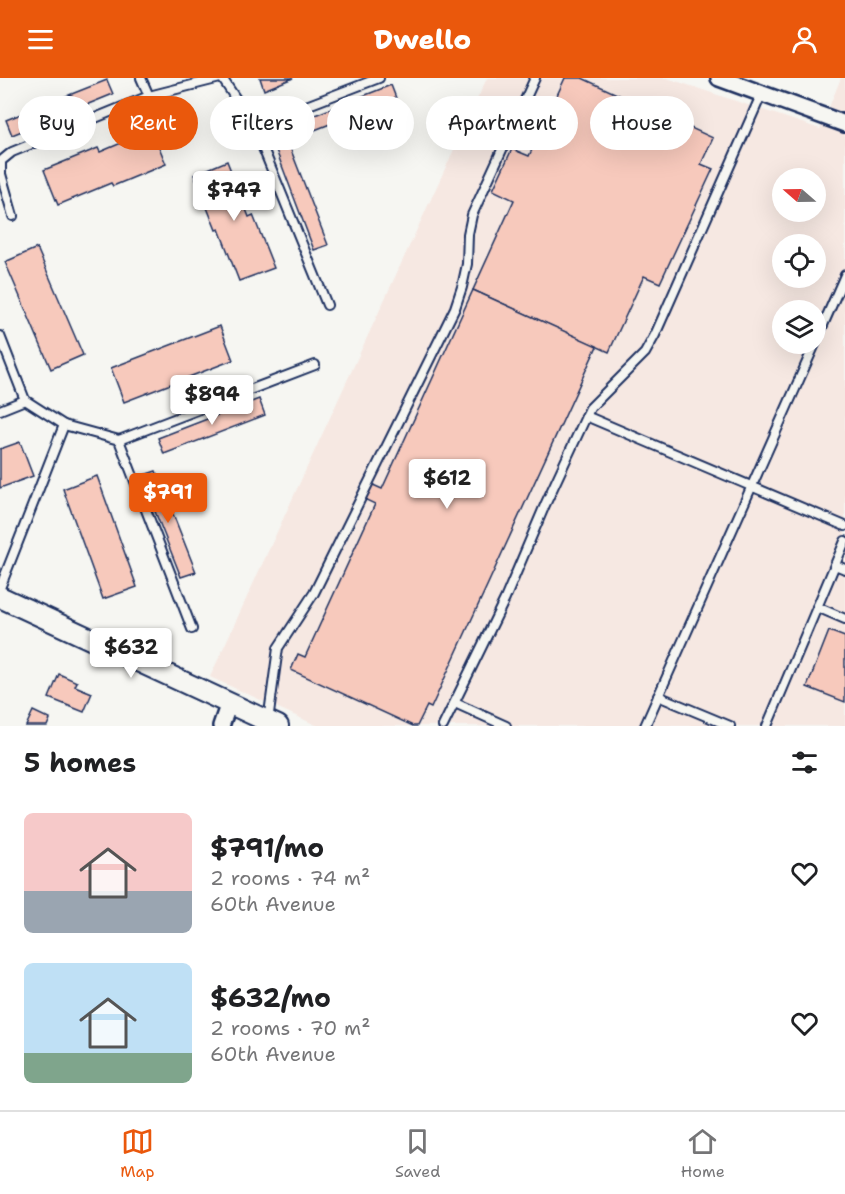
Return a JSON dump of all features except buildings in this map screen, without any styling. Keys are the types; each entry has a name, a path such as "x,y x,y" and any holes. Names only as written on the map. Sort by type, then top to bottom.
{"street":[{"path":"718,78 845,124"},
{"path":"0,597 273,724"},
{"path":"221,726 228,703"}],"lane":[{"path":"141,78 149,96 221,78 233,96"},
{"path":"315,103 379,78"},
{"path":"273,724 278,648 314,593 455,308 465,276 468,234 472,215 535,78"},
{"path":"443,726 505,599 590,408 628,372 645,353 656,335 762,93"},
{"path":"13,216 1,174 1,161 12,152 108,113"},
{"path":"264,150 327,305"},
{"path":"826,317 845,275"},
{"path":"0,336 25,399 64,425 119,440 315,365"},
{"path":"645,726 810,354"},
{"path":"0,410 25,399"},
{"path":"586,416 845,526"},
{"path":"0,588 64,425"},
{"path":"119,440 192,629"},
{"path":"767,726 845,541"},
{"path":"835,565 845,569"},
{"path":"817,607 845,619"},
{"path":"658,696 730,726"},
{"path":"455,703 506,726"}],"shaded area":[{"path":"487,78 667,78 820,129 841,78 845,78 845,726 318,726 210,677 454,150 578,150 578,96 479,96"}]}
